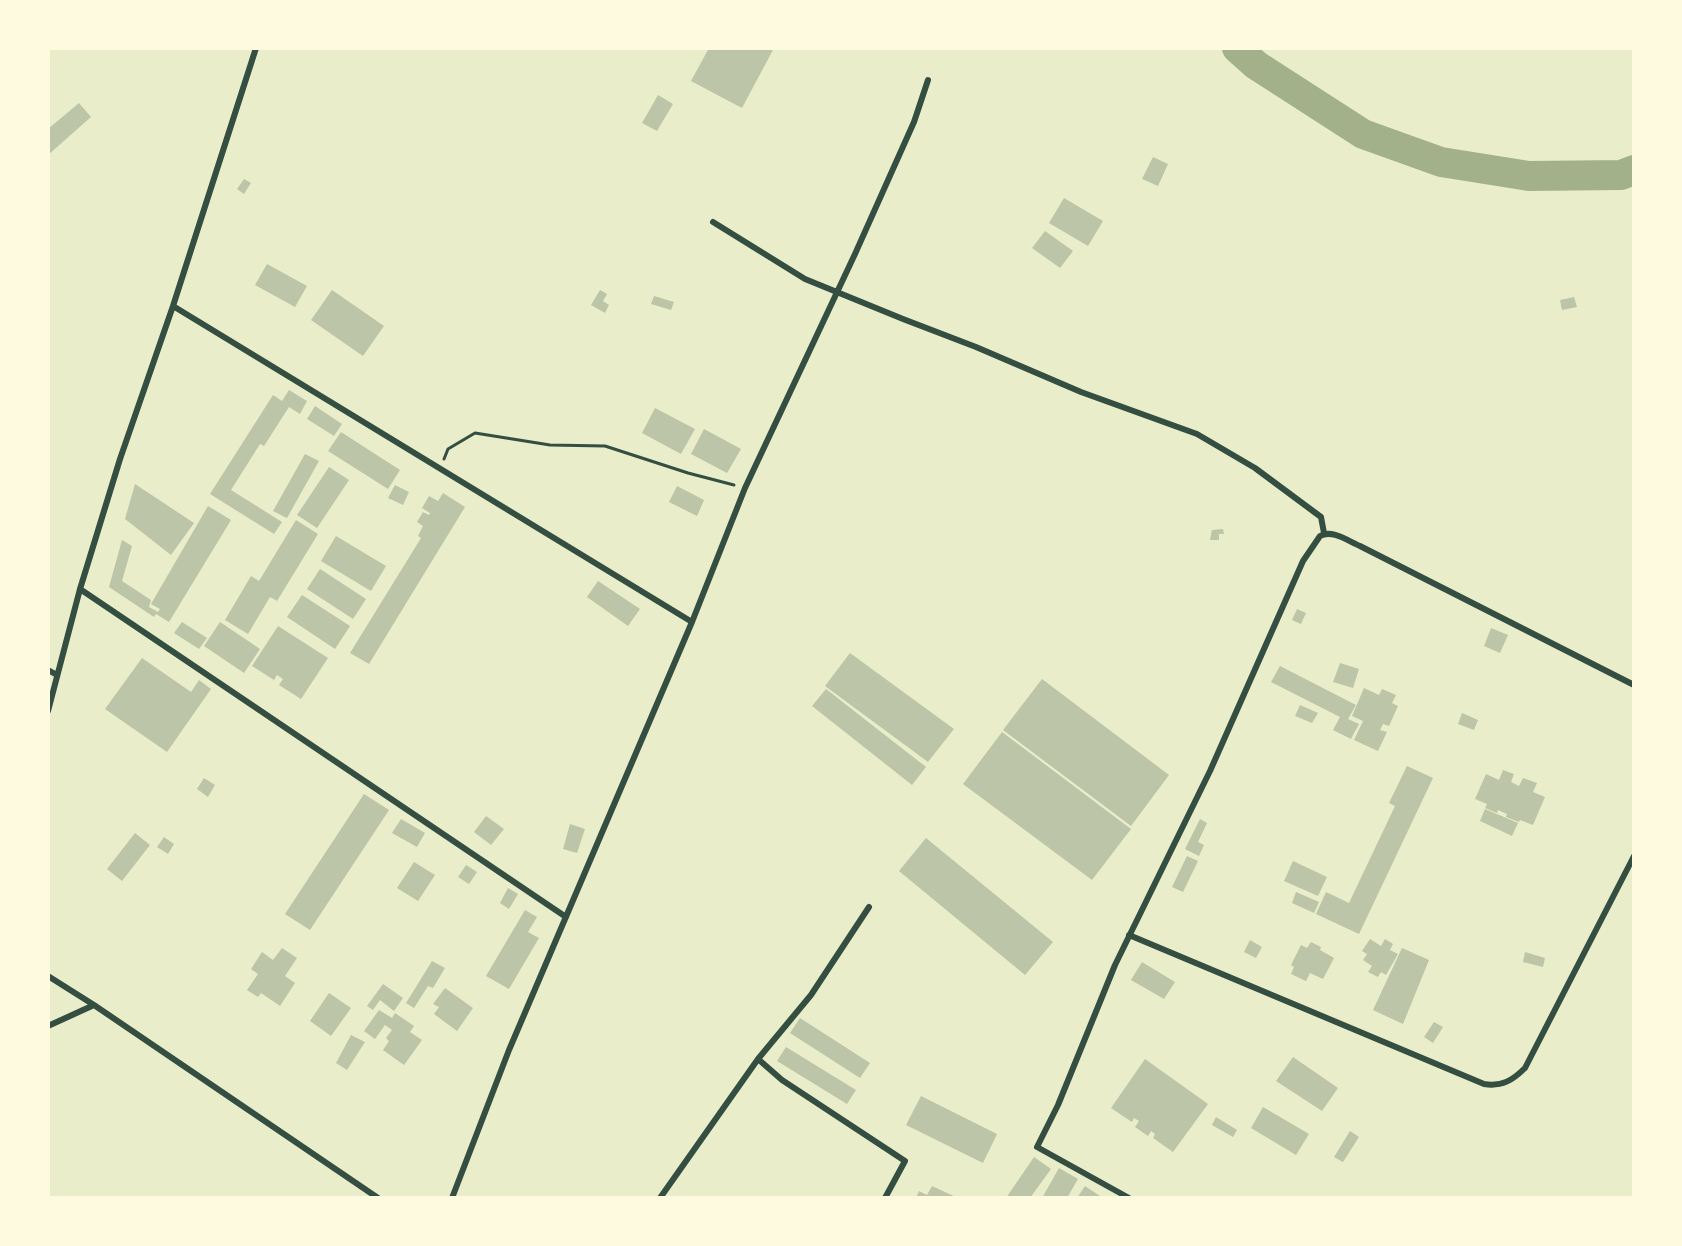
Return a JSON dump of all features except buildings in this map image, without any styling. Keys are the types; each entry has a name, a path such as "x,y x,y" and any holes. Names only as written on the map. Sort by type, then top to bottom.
{"street":[{"path":"48,711 80,589 120,459 173,306 256,48"},
{"path":"452,1198 509,1050 692,622 745,488 914,122 928,80"},
{"path":"713,222 805,279 903,320 976,346 1081,392 1197,434 1255,468 1321,517 1324,533"},
{"path":"173,306 692,622"},
{"path":"1324,533 1360,546 1634,685"},
{"path":"1129,1198 1037,1147 1058,1105 1129,934 1210,771 1303,561 1317,539 1324,533"},
{"path":"80,589 567,917"},
{"path":"48,670 57,675"},
{"path":"1129,934 1484,1084 1494,1086 1515,1078 1525,1068 1634,856"},
{"path":"660,1198 758,1059 811,995 869,907"},
{"path":"48,976 378,1198"},
{"path":"48,1026 94,1005"},
{"path":"758,1059 782,1080 905,1161 885,1198"}],"path":[{"path":"440,470 448,449 475,433 550,445 605,446 688,473 745,488"}],"waterway":[{"path":"1237,48 1256,65 1363,134 1441,162 1529,176 1621,175 1634,170"}]}
